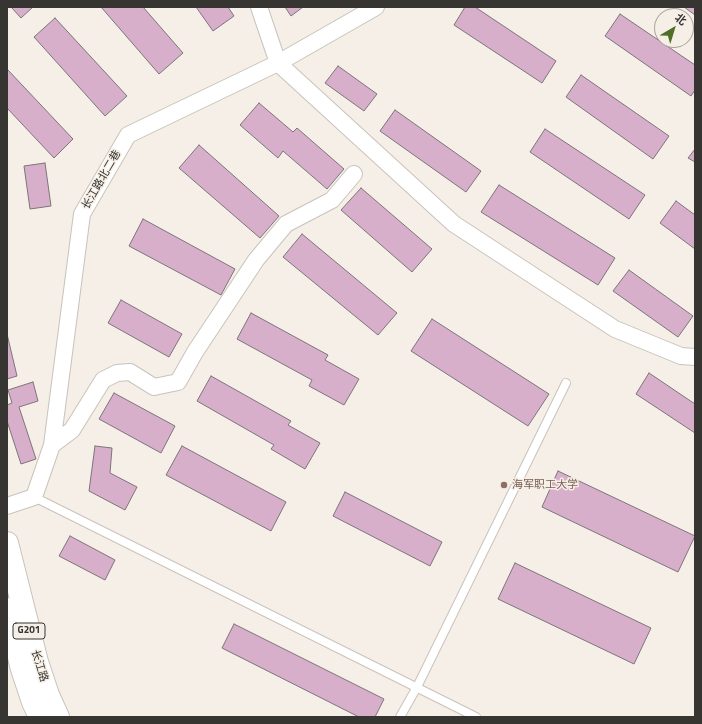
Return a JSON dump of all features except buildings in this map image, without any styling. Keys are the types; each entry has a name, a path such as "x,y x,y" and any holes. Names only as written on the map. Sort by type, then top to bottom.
{"highway":[{"name":"长江路","path":"7,543 13,634 33,702 40,717"},
{"name":"长江路","path":"13,634 37,662 58,717"}],"street":[{"path":"259,7 278,63 454,224 615,330 681,356 695,357"},
{"name":"长江路北二巷","path":"34,497 52,445 82,214 128,135 278,63 376,7"},
{"path":"52,445 72,430 103,380 117,373 130,372 154,387 178,382 195,352 256,260 286,224 332,200 354,174"},
{"path":"7,506 34,497"}],"lane":[{"path":"400,717 417,687 566,383"},
{"path":"34,497 476,717"}],"place":[{"name":"海军职工大学","path":"504,485"}]}
